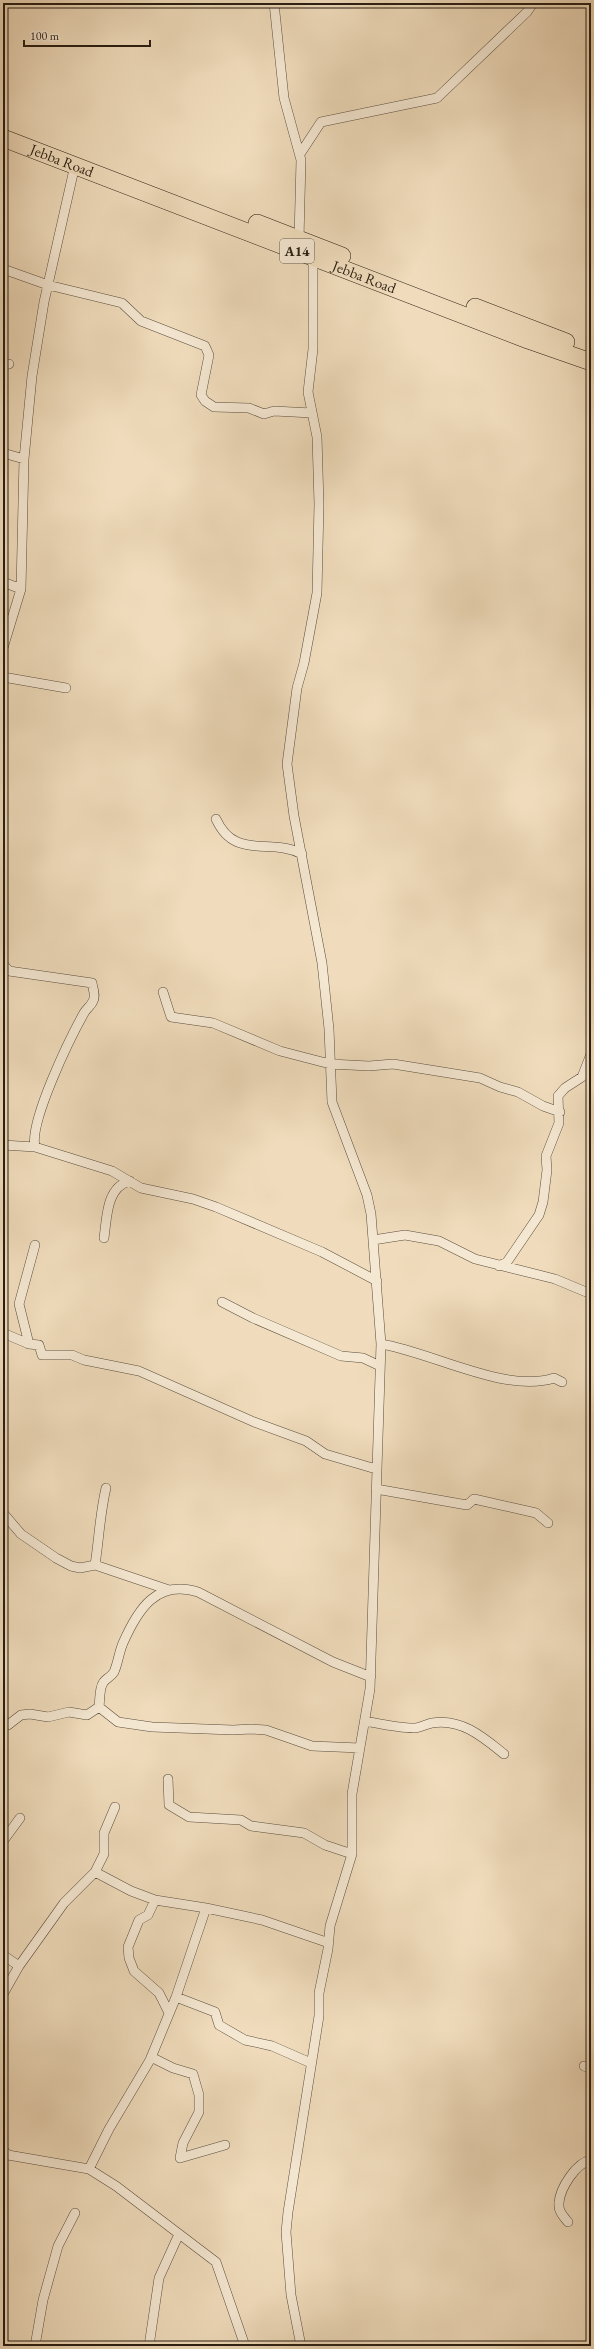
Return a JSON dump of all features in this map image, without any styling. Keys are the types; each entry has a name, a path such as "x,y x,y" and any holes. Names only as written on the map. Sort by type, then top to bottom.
{"highway":[{"path":"3,127 591,351"},
{"name":"Jebba Road","path":"3,138 591,362"}],"street":[{"path":"274,3 284,98 300,154 301,184 299,239"},
{"path":"300,154 321,122 437,98 527,12 533,3"},
{"path":"3,648 21,589 24,459 32,376 48,285 76,165"},
{"path":"301,2346 291,2295 286,2232 290,2190 319,2016 322,1975 335,1905 352,1854 352,1794 371,1677 376,1557 376,1468 381,1344 371,1214 367,1195 332,1102 329,1029 322,963 287,764 297,688 304,663 317,593 317,437 308,392 313,349 313,257"},
{"path":"3,269 48,285 122,303 141,321 205,346 210,355 201,395 205,401 214,407 249,408 264,414 274,411 312,413"},
{"path":"3,453 24,459"},
{"path":"3,582 21,589"},
{"path":"3,677 66,688"},
{"path":"216,819 222,832 234,841 249,846 289,848 302,854"},
{"path":"3,964 9,971 92,983 94,992 94,1000 85,1012 59,1060 36,1126 34,1141 35,1147"},
{"path":"163,992 171,1017 213,1023 280,1051 330,1064 369,1066 393,1064 480,1078 500,1087 518,1092 543,1106 560,1112"},
{"path":"499,1266 507,1262 539,1215 543,1202 547,1170 546,1156 559,1123 560,1112 558,1096 565,1088 582,1077 591,1054"},
{"path":"3,1145 35,1147 112,1171 141,1188 193,1199 216,1207 322,1252 377,1281"},
{"path":"104,1238 112,1196 121,1183 130,1181"},
{"path":"372,1240 404,1235 439,1241 475,1260 555,1279 591,1294"},
{"path":"29,1344 19,1304 35,1245"},
{"path":"513,1253 516,1264 522,1271"},
{"path":"222,1302 253,1318 341,1356 363,1358 380,1366"},
{"path":"3,1333 29,1344 39,1346 42,1355 72,1354 84,1360 139,1371 254,1422 306,1441 325,1454 376,1468"},
{"path":"381,1344 399,1347 488,1375 524,1383 541,1383 554,1378 562,1382"},
{"path":"95,1565 101,1531 101,1510 106,1488"},
{"path":"376,1489 467,1505 474,1499 481,1500 536,1513 548,1522"},
{"path":"3,1513 21,1534 56,1558 76,1567 95,1565 168,1590"},
{"path":"3,1722 8,1725 21,1715 30,1714 48,1717 68,1712 87,1715 98,1708 102,1683 113,1674 123,1643 143,1607 152,1599 168,1590 184,1588 198,1592 333,1662 371,1677"},
{"path":"98,1708 118,1722 152,1727 266,1730 312,1746 360,1748"},
{"path":"365,1721 416,1728 432,1723 448,1722 462,1725 489,1741 504,1754"},
{"path":"168,1778 169,1805 189,1817 241,1820 251,1826 304,1833 325,1845 352,1854"},
{"path":"3,1994 19,1966 64,1903 95,1872 104,1854 104,1833 115,1807"},
{"path":"3,1841 20,1818"},
{"path":"95,1872 131,1891 155,1900 206,1908 262,1920 329,1943"},
{"path":"155,1900 148,1915 139,1920 128,1947 134,1971 159,1992 169,2013"},
{"path":"89,2169 151,2057 176,1997 206,1908"},
{"path":"3,1955 19,1966"},
{"path":"176,1997 215,2012 219,2025 245,2040 272,2046 312,2063"},
{"path":"151,2057 173,2068 193,2074 199,2095 199,2112 183,2143 180,2158 225,2145"},
{"path":"3,2150 8,2155 89,2169 122,2190 216,2262 245,2346"},
{"path":"568,2222 560,2213 558,2202 571,2175 581,2165 591,2160"},
{"path":"35,2346 43,2300 58,2246 75,2213"},
{"path":"149,2346 159,2278 179,2234"}]}
